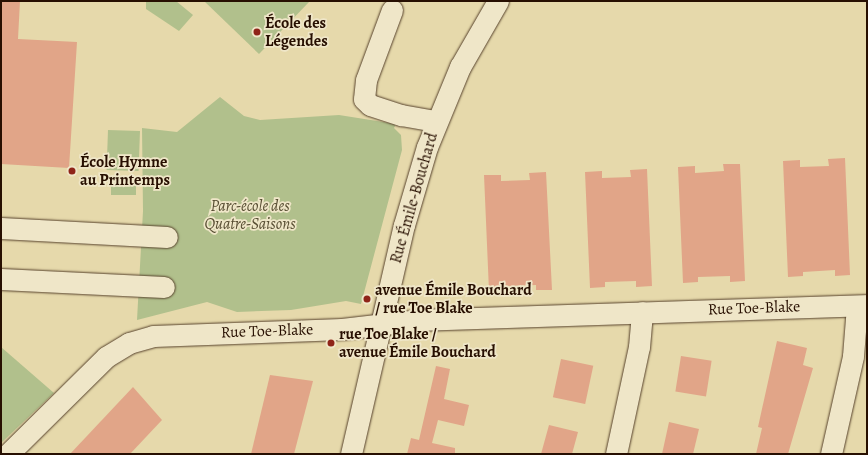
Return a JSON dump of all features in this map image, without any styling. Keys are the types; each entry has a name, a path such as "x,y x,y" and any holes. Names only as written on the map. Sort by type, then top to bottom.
{"street":[{"name":"Rue Émile-Bouchard","path":"351,454 410,204 436,121 468,51 498,1"},
{"path":"392,10 366,80 364,99 370,105 396,113 436,121"},
{"path":"1,228 167,237"},
{"path":"1,278 164,287"},
{"path":"831,454 853,356 862,305"},
{"name":"Rue Toe-Blake","path":"8,454 106,357 139,339 169,334 642,312 862,305"},
{"path":"616,454 639,347 642,312"}],"green space":[{"path":"146,1 176,1 193,15 179,31 146,9"},
{"name":"École des Légendes","path":"204,1 310,1 259,54"},
{"name":"Parc-école des Quatre-Saisons","path":"220,97 244,116 260,120 339,115 396,124 394,128 401,135 402,150 361,304 346,301 291,310 237,312 207,302 137,320 143,211 142,128 177,132"},
{"path":"108,130 140,131 139,171 107,170"},
{"path":"111,180 136,180 136,195 111,195"},
{"path":"1,347 54,393 1,443"}],"building":[{"path":"1,1 20,1 18,39 77,42 69,168 1,164"},
{"path":"845,158 850,275 835,276 835,270 803,272 803,276 788,277 783,161 800,160 800,167 829,166 828,159"},
{"path":"723,164 740,164 745,281 730,282 730,276 698,277 698,282 683,283 678,167 695,166 695,173 724,171"},
{"path":"647,169 652,286 636,287 636,281 605,282 605,287 590,288 585,172 602,171 602,178 631,177 630,170"},
{"path":"546,172 552,290 536,290 536,285 504,286 504,291 489,291 484,175 501,175 501,181 530,180 529,173"},
{"path":"777,341 807,348 803,365 813,368 788,454 756,454 762,428 758,427"},
{"path":"681,356 712,361 706,396 675,392"},
{"path":"561,359 593,366 585,404 553,397"},
{"path":"436,366 450,369 444,399 469,405 464,426 438,420 432,443 455,448 455,454 407,454 411,438 419,440"},
{"path":"270,375 313,381 294,454 251,454"},
{"path":"133,387 162,420 130,454 70,454"},
{"path":"669,422 699,429 693,454 662,454"},
{"path":"549,425 578,432 572,454 541,454"}],"place":[{"name":"École des Légendes","path":"257,32"},
{"name":"École Hymne au Printemps","path":"72,171"},
{"name":"avenue Émile Bouchard / rue Toe Blake","path":"367,299"},
{"name":"rue Toe Blake / avenue Émile Bouchard","path":"331,343"}]}
